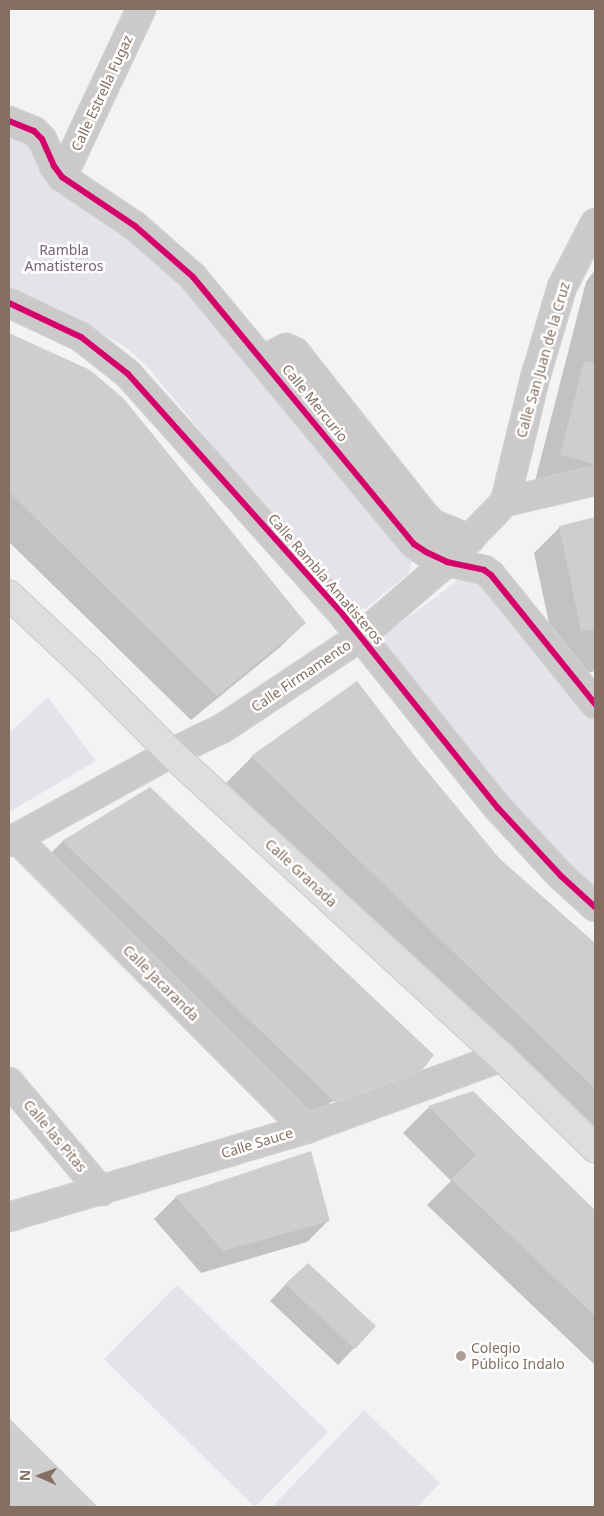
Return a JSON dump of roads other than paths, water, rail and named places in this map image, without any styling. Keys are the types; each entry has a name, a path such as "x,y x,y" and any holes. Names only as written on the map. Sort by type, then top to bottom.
{"main road":[{"name":"Calle Granada","path":"9,595 91,672 171,753 502,1057 595,1148"}],"street":[{"name":"Calle Estrella Fugaz","path":"62,177 141,9"},
{"name":"Calle Mercurio","path":"9,121 25,126 42,139 54,166 62,177 114,210 167,253 214,301 414,544 448,562 484,570 491,575 593,698"},
{"name":"Calle San Juan de la Cruz","path":"505,502 535,378 562,287 595,223"},
{"name":"Calle Rambla Amatisteros","path":"9,303 81,337 128,374 360,637 498,808 561,876 595,907"},
{"path":"263,360 286,348 296,352 426,517 433,524 470,539"},
{"path":"505,502 595,481"},
{"name":"Calle Firmamento","path":"12,840 171,753 223,728 360,637 448,562 505,502"},
{"name":"Calle Jacaranda","path":"12,840 306,1129"},
{"name":"Calle Sauce","path":"9,1217 306,1129 502,1057"},
{"name":"Calle las Pitas","path":"9,1082 101,1190"}],"place":[{"name":"Colegio Público Indalo","path":"461,1356"}],"park label":[{"name":"Rambla Amatisteros","path":"64,258"}]}
